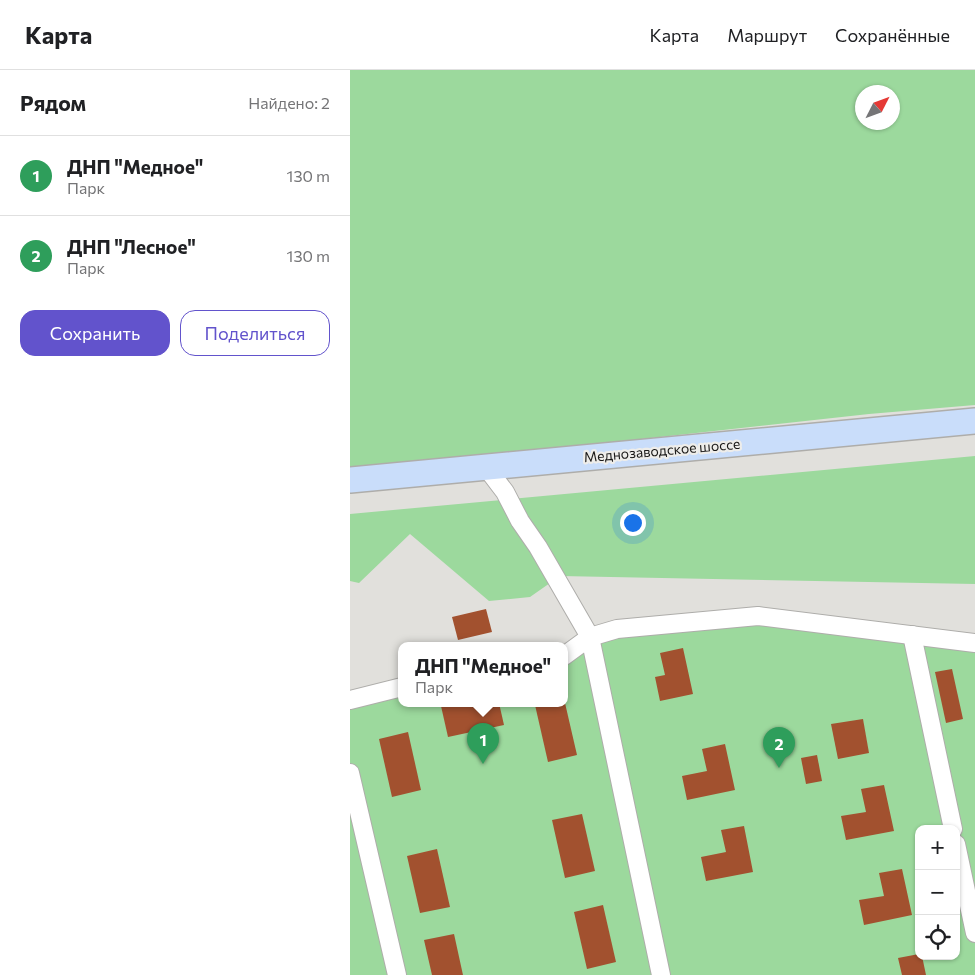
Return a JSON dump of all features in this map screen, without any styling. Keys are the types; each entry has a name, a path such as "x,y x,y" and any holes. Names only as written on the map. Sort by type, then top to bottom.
{"main road":[{"name":"Меднозаводское шоссе","path":"350,480 975,421"}],"street":[{"path":"486,467 505,492 520,522 538,547 590,637 661,975"},
{"path":"568,653 590,637 617,629 758,616 975,643"},
{"path":"912,635 952,825"},
{"path":"350,700 398,688"},
{"path":"350,774 396,975"},
{"path":"960,863 975,932"}],"green space":[{"path":"350,70 975,70 975,405 869,414 542,450 350,468"},
{"path":"975,456 975,584 560,576 530,597 489,601 410,534 359,583 350,581 350,514"},
{"path":"758,616 975,643 975,975 350,975 350,700 398,688 398,707 568,707 568,653 593,637"}],"building":[{"path":"486,609 492,632 458,640 452,617"},
{"path":"683,648 693,694 660,701 655,677 665,675 660,653"},
{"path":"952,669 963,719 946,723 935,672"},
{"path":"441,707 500,707 504,725 448,737"},
{"path":"535,707 566,707 577,755 548,762"},
{"path":"863,719 869,753 838,759 831,724"},
{"path":"408,732 421,790 392,797 379,739"},
{"path":"725,744 735,790 687,800 682,776 707,771 702,749"},
{"path":"817,755 822,781 806,784 801,758"},
{"path":"884,785 894,831 846,840 841,816 866,812 861,789"},
{"path":"582,814 595,871 565,878 552,820"},
{"path":"744,826 753,872 706,881 701,857 726,852 721,830"},
{"path":"437,849 450,907 420,913 407,856"},
{"path":"902,869 912,915 864,925 859,900 884,896 879,873"},
{"path":"603,905 616,962 587,969 574,912"},
{"path":"454,934 463,975 432,975 424,940"},
{"path":"915,955 915,960 923,960 926,975 902,975 898,958"}],"place":[{"name":"ДНП \"Медное\"","path":"483,764"},
{"name":"ДНП \"Лесное\"","path":"779,768"}]}
